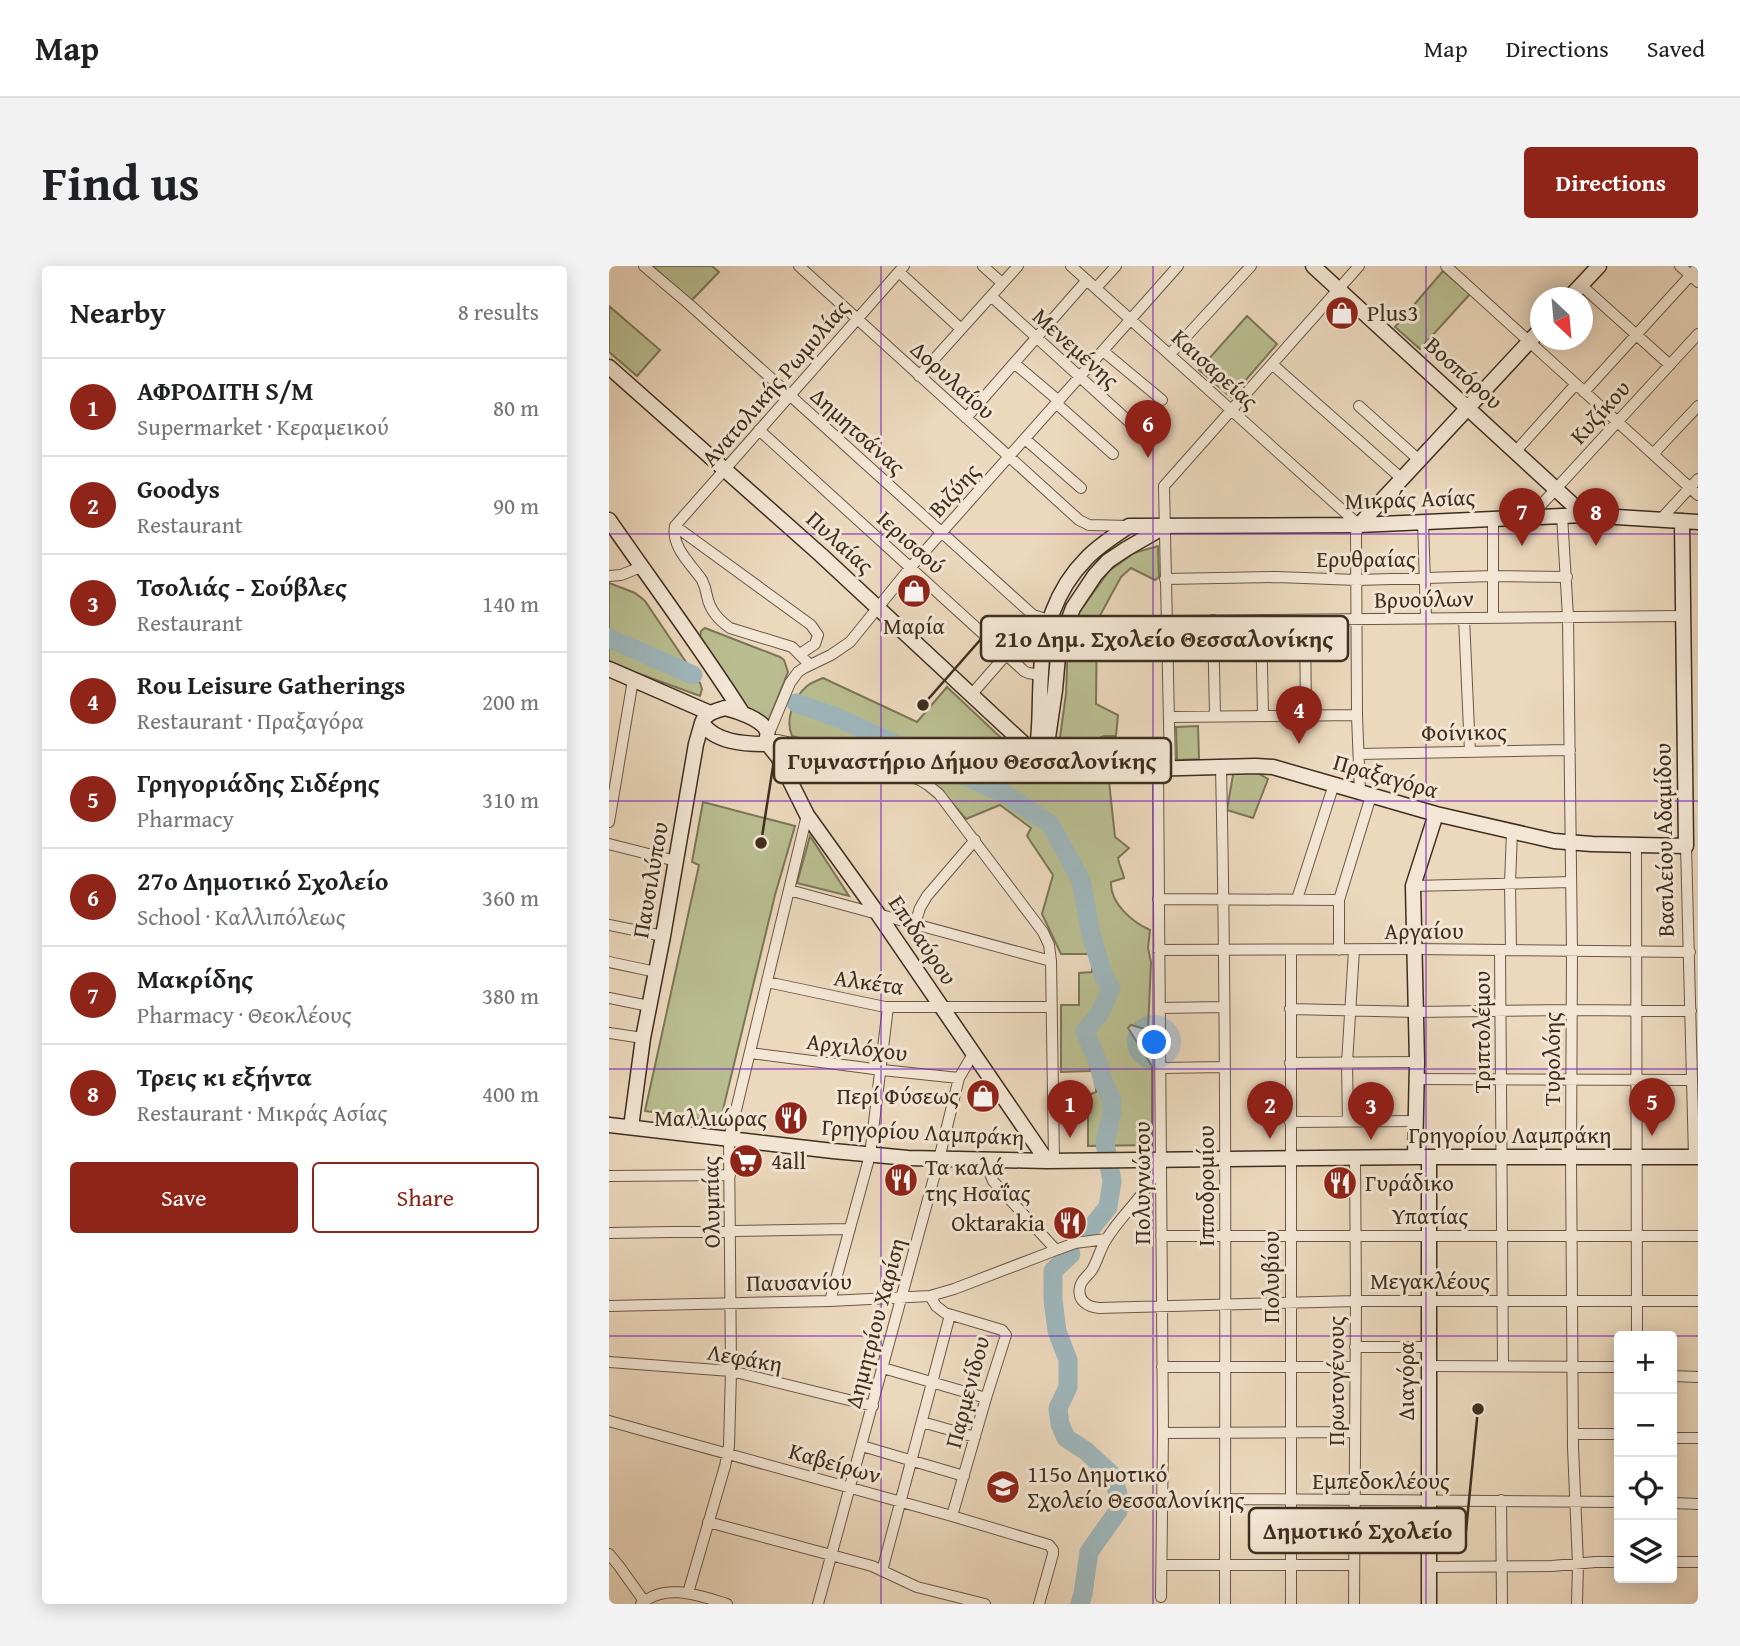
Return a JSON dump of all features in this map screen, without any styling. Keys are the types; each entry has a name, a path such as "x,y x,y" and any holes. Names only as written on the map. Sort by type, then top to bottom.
{"street":[{"name":"Δημητσάνας","path":"644,266 1033,615 1049,620"},
{"name":"Δορυλαίου","path":"799,266 1082,522"},
{"path":"983,266 1002,284"},
{"path":"919,376 1018,266"},
{"name":"Καισαρείας","path":"1071,266 1359,525"},
{"path":"1096,288 1116,266"},
{"name":"Βιζύης","path":"767,740 790,683 798,672 850,642 910,568 1178,266"},
{"path":"1170,355 1251,266"},
{"name":"Βοσπόρου","path":"1313,266 1584,514"},
{"path":"1232,410 1359,266"},
{"path":"1446,266 1694,491"},
{"path":"1599,266 1581,285 1670,365"},
{"path":"1584,392 1696,275 1681,266"},
{"name":"Ανατολικής Ρωμυλίας","path":"675,526 902,269"},
{"path":"902,269 961,329"},
{"path":"966,418 1087,280"},
{"name":"Μενεμένης","path":"991,296 1136,428"},
{"name":"Κυζίκου","path":"1531,516 1698,334"},
{"path":"1339,950 1339,900 1365,794 1357,715 1356,534 1359,525 1378,503 1529,341"},
{"path":"1103,351 1162,400"},
{"path":"1014,363 1113,454"},
{"path":"1272,364 1401,478"},
{"name":"Πυλαίας","path":"609,368 725,469 1041,759"},
{"path":"1515,451 1576,384"},
{"path":"1653,454 1698,406"},
{"path":"1359,407 1419,460"},
{"name":"Πολυγνώτου","path":"1161,1597 1161,1068 1157,899 1169,717 1164,486 1232,410"},
{"name":"Ιερισσού","path":"759,430 1024,671 1041,675"},
{"path":"1025,439 1081,488"},
{"path":"1660,520 1694,491 1698,479"},
{"path":"1320,524 1332,513 1332,501"},
{"path":"1378,503 1391,523"},
{"name":"Μικράς Ασίας","path":"1082,522 1089,526 1165,527 1359,525 1584,514 1698,522"},
{"name":"Τυρολόης","path":"1562,515 1567,577 1570,750 1573,1434 1577,1604"},
{"path":"1493,518 1493,618"},
{"path":"609,520 732,694 743,714"},
{"path":"1423,521 1426,618"},
{"name":"Βασιλείου Αδαμίδου","path":"1682,521 1686,846 1696,1157"},
{"path":"800,654 815,644 818,635 811,625 675,526 674,535 678,546 703,583 710,605 721,622 730,628 792,648 810,665"},
{"path":"1041,759 1041,675 1049,620 1060,596 1080,565 1129,526"},
{"name":"Μικράς Ασίας","path":"1041,759 1055,690 1059,645 1073,607 1108,561 1165,527"},
{"path":"609,576 621,575 641,567"},
{"name":"Ερυθραίας","path":"1165,579 1567,577"},
{"name":"Βρυούλων","path":"1166,621 1683,616"},
{"path":"1464,618 1470,752"},
{"path":"1213,620 1215,716"},
{"path":"1261,620 1263,715"},
{"path":"1305,620 1306,715"},
{"path":"971,695 1006,655"},
{"path":"609,669 706,718 728,709 743,714"},
{"path":"609,822 613,770 633,680"},
{"path":"728,709 732,694"},
{"name":"Επιδαύρου","path":"743,714 761,723 767,731 767,740 807,814 973,1054 1051,1161"},
{"path":"1169,717 1357,715"},
{"path":"706,718 706,729 715,736 744,743 764,744 767,740 856,756 924,782 939,794 975,840 1043,932 1049,945 1051,1161"},
{"name":"Παυσιλύπου","path":"631,1127 643,1038 696,744 706,718"},
{"name":"Φοίνικος","path":"1359,754 1570,750"},
{"name":"Πραξαγόρα","path":"1041,759 1058,770 1070,771 1273,767 1436,814 1512,832 1570,842 1686,846"},
{"name":"Ιπποδρομίου","path":"1221,767 1225,1067 1225,1604"},
{"path":"1297,900 1334,784"},
{"name":"Ολυμπίας","path":"688,1593 728,1453 731,1371 729,1139 807,814"},
{"name":"Διαγόρα","path":"1429,1604 1429,1236 1416,1121 1417,1012 1413,886 1436,814"},
{"name":"Τριπτολέμου","path":"1503,1366 1501,1011 1512,832"},
{"path":"915,924 927,896 975,840"},
{"path":"609,844 676,861"},
{"path":"1636,846 1637,1331"},
{"path":"1413,886 1571,882"},
{"path":"789,890 1051,961"},
{"path":"1157,899 1339,900"},
{"path":"609,925 663,936"},
{"name":"Αργαίου","path":"1159,950 1690,952"},
{"path":"1348,1121 1347,1063 1354,950"},
{"name":"Πολυβίου","path":"1291,951 1291,1604"},
{"path":"609,962 656,972"},
{"name":"Αλκέτα","path":"767,982 888,1007 1051,1007"},
{"path":"609,998 649,1006"},
{"path":"830,1301 870,1155 888,1007"},
{"path":"1160,1008 1224,1007"},
{"path":"1290,1009 1417,1012 1691,1011"},
{"path":"609,1033 643,1038"},
{"name":"Αρχιλόχου","path":"750,1053 959,1078"},
{"name":"Δημητρίου Χαρίση","path":"818,1604 959,1078 973,1054"},
{"path":"1290,1063 1417,1062"},
{"path":"1161,1068 1225,1067"},
{"path":"1416,1079 1692,1080"},
{"path":"1290,1122 1416,1121"},
{"name":"Γρηγορίου Λαμπράκη","path":"609,1125 870,1155 939,1159 1086,1161 1696,1157"},
{"name":"Πρωτογένους","path":"1353,1604 1355,1158"},
{"path":"989,1160 993,1181 1056,1250"},
{"path":"1106,1239 1146,1189 1161,1160"},
{"path":"609,1176 730,1175"},
{"path":"609,1233 850,1229"},
{"name":"Υπατίας","path":"1161,1236 1698,1236"},
{"name":"Παυσανίου","path":"609,1306 930,1296 1076,1243 1106,1239"},
{"name":"Μεγακλέους","path":"1106,1239 1091,1271 1080,1284 1079,1293 1089,1307 1429,1300 1698,1301"},
{"path":"882,1571 950,1315 938,1308 930,1296"},
{"name":"Παρμενίδου","path":"950,1315 1001,1330 1006,1335 952,1516"},
{"path":"1355,1347 1429,1347"},
{"name":"Λεφάκη","path":"609,1362 731,1371 873,1406"},
{"path":"1429,1366 1614,1367"},
{"path":"1162,1367 1355,1367"},
{"path":"883,1368 986,1398"},
{"path":"1677,1376 1698,1377"},
{"name":"Καβείρων","path":"609,1421 1049,1545 1053,1554 1039,1604"},
{"path":"922,1422 975,1437"},
{"path":"1163,1433 1355,1432"},
{"path":"1573,1434 1614,1434"},
{"path":"1677,1438 1698,1438"},
{"path":"862,1446 964,1476"},
{"name":"Εμπεδοκλέους","path":"1226,1499 1614,1503"},
{"path":"1501,1500 1502,1604"},
{"path":"1677,1503 1698,1504"},
{"path":"708,1522 871,1566 917,1587 985,1604"},
{"path":"609,1554 642,1603 664,1593 688,1593 727,1604"},
{"path":"1429,1567 1614,1562"},
{"path":"1677,1562 1698,1562"},
{"path":"1162,1565 1354,1565"}],"green space":[{"path":"652,266 712,266 719,272 691,301"},
{"path":"1443,271 1470,294 1420,349 1395,327"},
{"path":"609,306 660,350 637,376 609,352"},
{"path":"1247,316 1277,344 1231,397 1199,370"},
{"path":"1158,546 1159,577 1155,580 1131,568 1121,577 1097,621 1096,704 1118,715 1116,736 1097,739 1086,760 1057,759 1066,694 1068,640 1075,618 1109,571 1134,553"},
{"path":"609,583 635,593 645,601 700,683 700,696 609,661"},
{"path":"705,628 784,660 788,672 767,724 752,719 700,637"},
{"path":"823,678 917,722 947,687 1048,780 1066,783 1109,781 1115,837 1129,848 1118,858 1124,878 1111,882 1112,890 1123,911 1150,930 1148,1030 1131,1025 1128,1028 1152,1066 1152,1145 1088,1146 1088,1095 1096,1092 1095,1073 1090,1070 1061,1072 1061,1005 1079,1005 1079,973 1092,972 1092,954 1061,954 1042,914 1053,875 1027,836 1031,828 1000,805 966,819 940,789 855,752 792,736 789,723 794,703 807,686"},
{"path":"1198,726 1199,759 1177,760 1176,727"},
{"path":"1234,769 1254,771 1268,779 1253,818 1227,810"},
{"path":"703,802 795,826 775,895 720,1122 645,1111 699,865 692,862"},
{"path":"810,836 849,896 797,883"}],"waterway":[{"path":"609,638 693,675"},
{"path":"796,703 836,717 1005,794 1050,824 1081,880 1091,934 1104,977 1111,988 1100,1013 1085,1031 1111,1098 1112,1111 1105,1143 1112,1181 1108,1207 1088,1232"},
{"path":"1071,1254 1053,1271 1057,1331 1068,1360 1068,1387 1058,1408 1060,1424 1066,1438 1086,1451 1112,1475 1118,1494 1118,1511 1089,1552 1080,1604"}],"place":[{"name":"Plus3","path":"1342,313"},
{"name":"27ο Δημοτικό Σχολείο","path":"1148,458"},
{"name":"Μακρίδης","path":"1522,546"},
{"name":"Τρεις κι εξήντα","path":"1596,546"},
{"name":"Μαρία","path":"914,591"},
{"name":"21ο Δημ. Σχολείο Θεσσαλονίκης","path":"923,705"},
{"name":"Rou Leisure Gatherings","path":"1299,744"},
{"name":"Γυμναστήριο Δήμου Θεσσαλονίκης","path":"761,843"},
{"name":"Περί Φύσεως","path":"983,1096"},
{"name":"Μαλλιώρας","path":"791,1118"},
{"name":"Γρηγοριάδης Σιδέρης","path":"1652,1136"},
{"name":"ΑΦΡΟΔΙΤΗ S/M","path":"1070,1138"},
{"name":"Goodys","path":"1270,1139"},
{"name":"Τσολιάς - Σούβλες","path":"1371,1140"},
{"name":"4all","path":"746,1161"},
{"name":"Τα καλά της Ησαΐας","path":"901,1180"},
{"name":"Γυράδικο","path":"1340,1183"},
{"name":"Oktarakia","path":"1070,1223"},
{"name":"Δημοτικό Σχολείο","path":"1478,1409"},
{"name":"115o Δημοτικό Σχολείο Θεσσαλονίκης","path":"1003,1487"}]}
